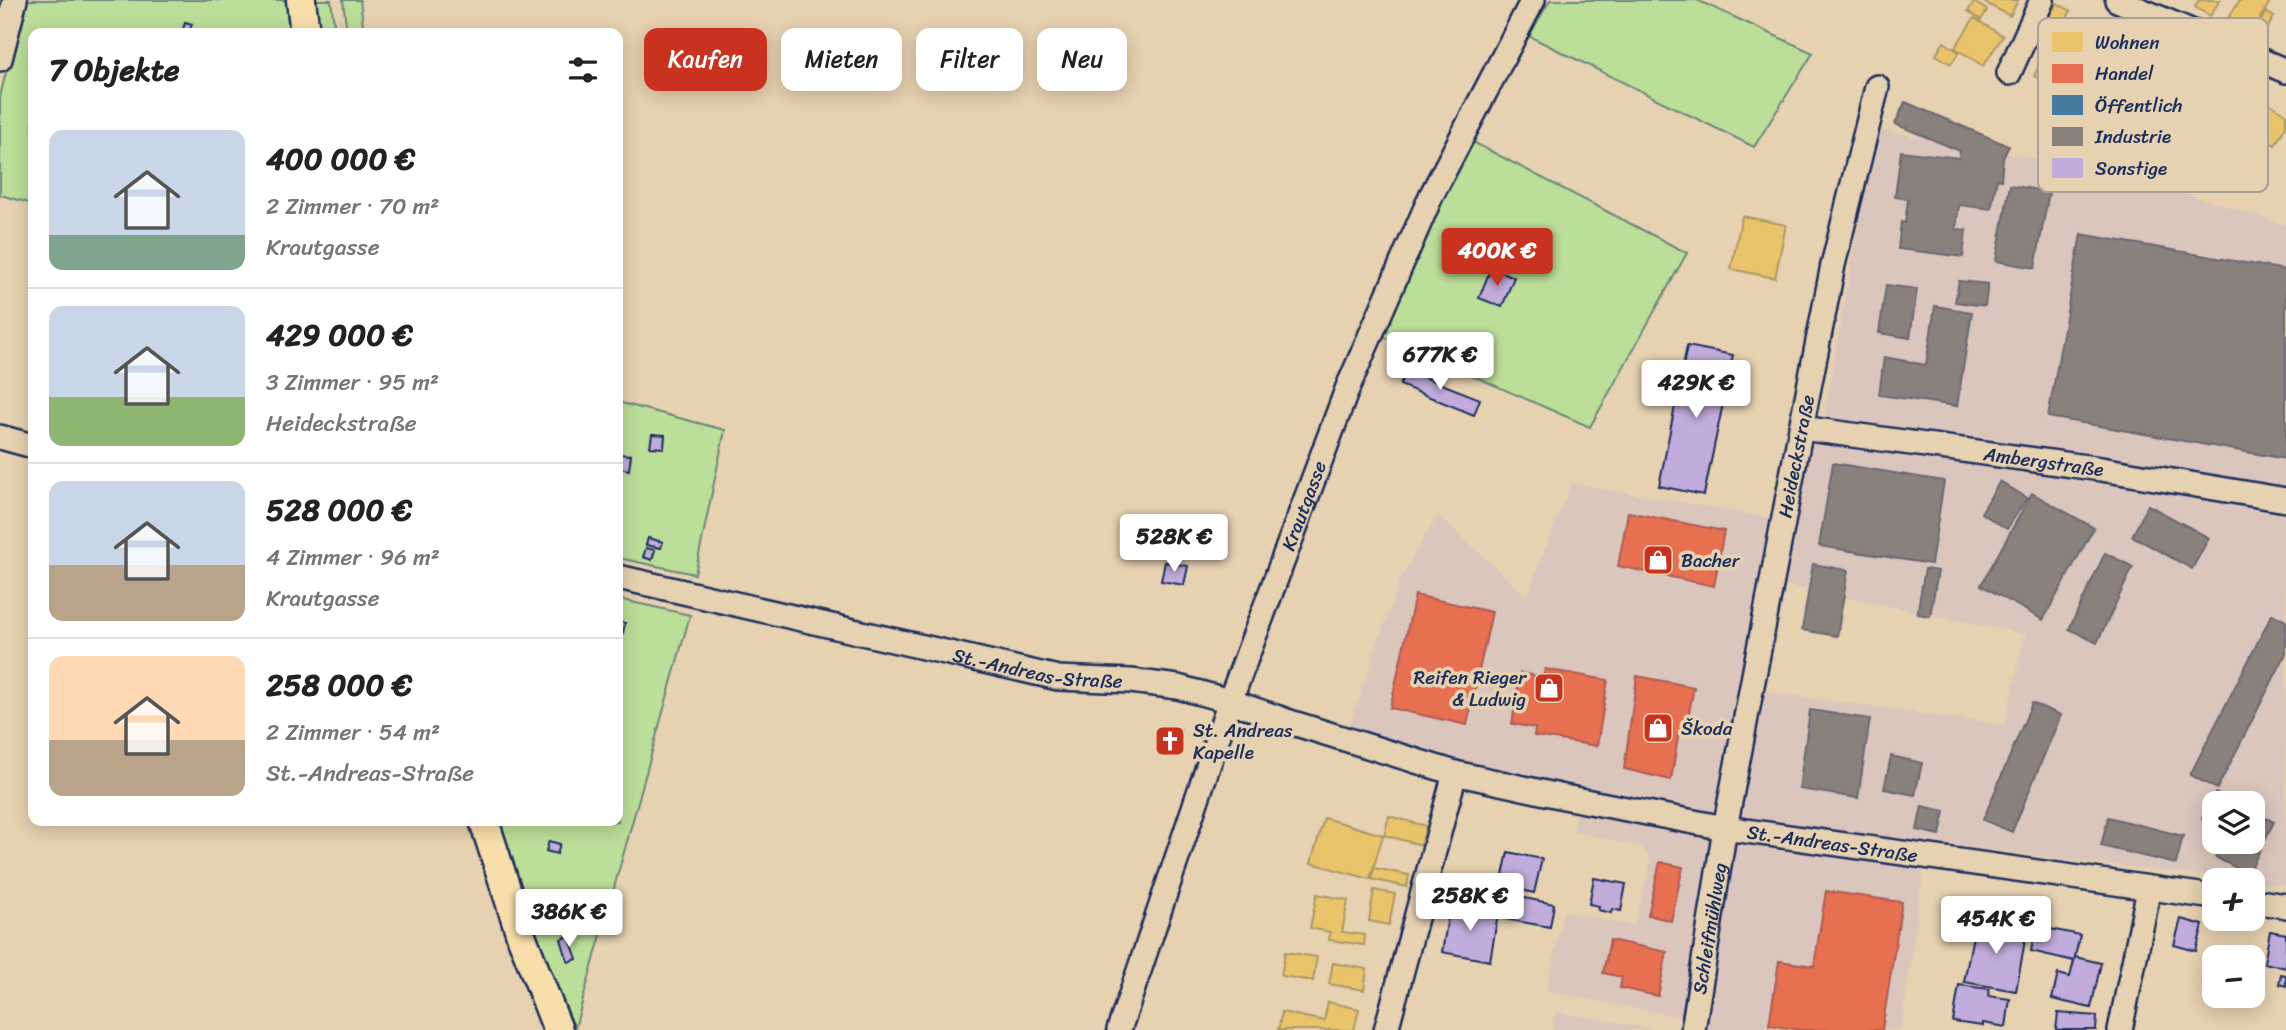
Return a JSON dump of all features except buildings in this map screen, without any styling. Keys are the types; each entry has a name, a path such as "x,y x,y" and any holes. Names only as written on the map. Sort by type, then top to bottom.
{"main road":[{"path":"302,0 305,28"},
{"path":"486,826 521,935 558,1030"}],"street":[{"path":"0,60 15,0"},
{"name":"Krautgasse","path":"1119,1030 1230,701 1359,361 1431,196 1533,0"},
{"path":"2010,73 2042,0"},
{"path":"2117,0 2160,18"},
{"path":"2268,63 2286,71"},
{"name":"Heideckstraße","path":"1725,828 1833,265 1877,87"},
{"name":"Ambergstraße","path":"1801,428 2101,469 2286,500"},
{"path":"0,437 28,445"},
{"name":"St.-Andreas-Straße","path":"623,578 1058,678 1131,681 1178,687 1455,773 1564,797 1725,828 2202,896"},
{"path":"1386,1030 1455,773"},
{"name":"Schleifmühlweg","path":"1693,1030 1725,828"},
{"path":"2120,1030 2149,889"},
{"path":"2265,903 2286,906"}],"shaded area":[{"path":"1875,129 2038,159 2038,192 2180,192 2286,225 2286,487 1824,418"},
{"path":"1813,441 2286,510 2286,886 2265,883 2265,868 2202,868 2202,876 1733,819 1759,691 2005,725 2025,634 1785,585"},
{"path":"1571,483 1777,519 1716,837 1924,866 1901,1030 1683,1030 1678,1017 1546,991 1564,911 1634,926 1651,862 1642,847 1573,831 1581,787 1462,761 1349,725 1400,580 1438,515 1527,596"},
{"path":"1555,1012 1659,1030 1552,1030"}],"green space":[{"path":"23,0 286,0 289,28 28,28 28,203 0,195 0,97"},
{"path":"315,0 331,0 334,28 318,28"},
{"path":"343,0 360,0 363,28 346,28"},
{"path":"1550,0 1697,0 1813,53 1754,147 1529,36"},
{"path":"1473,142 1687,253 1590,427 1382,336 1441,202"},
{"path":"623,403 725,430 695,574 623,559"},
{"path":"623,600 690,615 575,1028 531,932 499,826 623,826"}],"place":[{"name":"Bacher","path":"1658,560"},
{"name":"Reifen Rieger & Ludwig","path":"1549,688"},
{"name":"Škoda","path":"1658,728"},
{"name":"St. Andreas Kapelle","path":"1170,741"}]}
